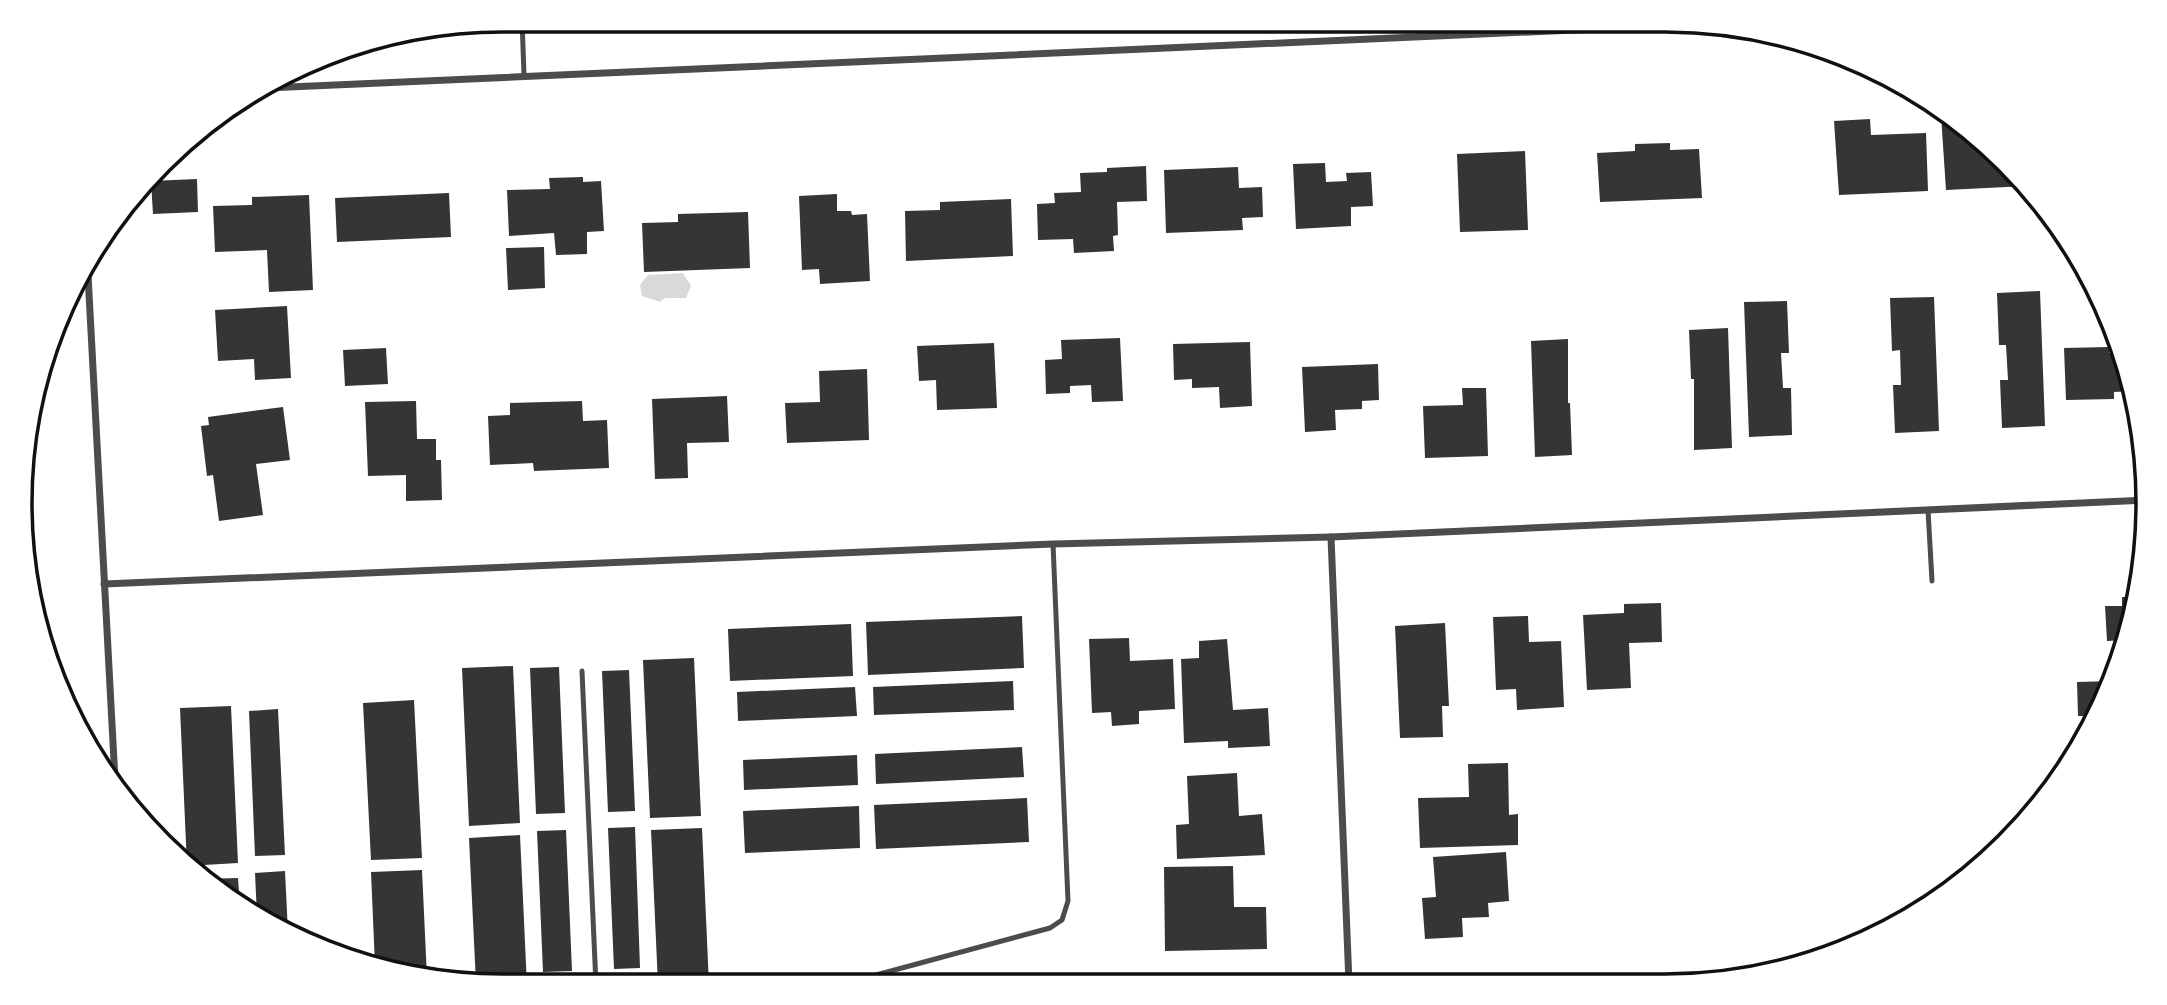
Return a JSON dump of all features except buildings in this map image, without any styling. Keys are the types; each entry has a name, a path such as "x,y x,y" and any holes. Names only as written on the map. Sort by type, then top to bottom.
{"street":[{"path":"281,87 1503,32"},
{"path":"88,279 114,769"},
{"path":"104,584 1053,544 1331,537 2136,501"},
{"path":"1331,537 1349,974"}],"lane":[{"path":"522,32 524,75"},
{"path":"1928,510 1932,581"},
{"path":"880,974 1050,928 1062,920 1068,901 1053,544"},
{"path":"582,671 596,974"}],"shaded area":[{"path":"683,273 691,286 686,298 665,298 660,302 642,296 640,285 648,275"}]}
